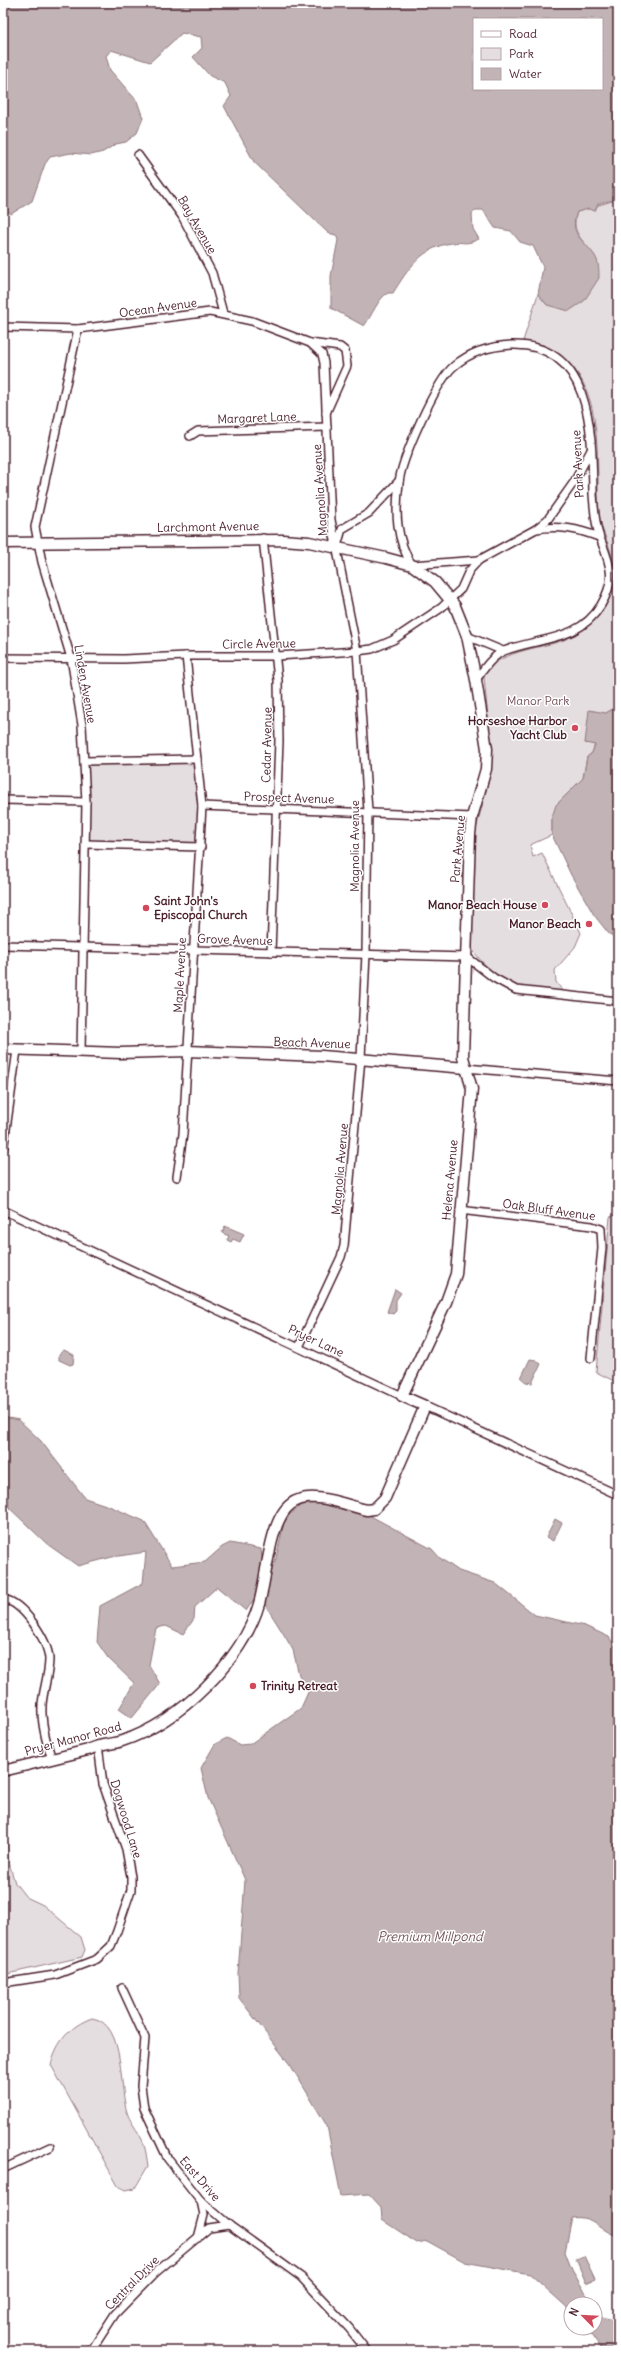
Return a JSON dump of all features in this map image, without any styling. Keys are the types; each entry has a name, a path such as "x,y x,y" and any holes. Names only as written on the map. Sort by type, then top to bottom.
{"street":[{"name":"Bay Avenue","path":"138,155 182,216 212,273 223,313"},
{"name":"Ocean Avenue","path":"3,327 78,329 210,312 223,313 272,327 310,343"},
{"name":"Linden Avenue","path":"78,329 35,527 38,543 71,658 82,725 86,802 81,1050"},
{"name":"Magnolia Avenue","path":"299,1347 343,1251 361,1058 366,954 368,811 357,652 331,520 324,363 322,354 310,343"},
{"path":"310,343 340,347 348,355 347,366 326,413"},
{"name":"Park Avenue","path":"467,957 467,891 472,817 482,786 487,749 467,636 450,599 426,574 412,565 400,540 397,519 399,481 428,404 453,366 469,356 499,346 527,346 553,356 566,365 579,385 592,446 594,505 599,537 607,551 611,570 610,581 600,607 588,621 569,634 503,651 485,667 476,680"},
{"name":"Margaret Lane","path":"190,436 198,431 327,427"},
{"name":"Circle Avenue","path":"3,658 124,659 186,656 277,656 357,652 372,649 393,640 441,608 461,589 469,572 479,560 536,529 548,519 574,482 592,446"},
{"name":"Park Avenue","path":"336,548 342,529 369,513 399,481"},
{"name":"Circle Avenue","path":"536,529 551,527 570,528 599,537"},
{"name":"Larchmont Avenue","path":"3,543 263,538 309,542 412,565"},
{"name":"Cedar Avenue","path":"263,538 277,656 279,741 271,952"},
{"name":"Circle Avenue","path":"412,565 479,560"},
{"path":"467,636 503,651"},
{"name":"Maple Avenue","path":"177,1176 183,1134 192,950 201,847 202,806 186,656"},
{"path":"84,761 197,759"},
{"path":"3,800 86,802"},
{"name":"Prospect Avenue","path":"202,806 368,811 472,817"},
{"path":"85,844 201,847"},
{"name":"Grove Avenue","path":"3,945 467,957"},
{"path":"467,957 494,978 516,990 618,1001"},
{"name":"Helena Avenue","path":"402,1396 446,1302 456,1274 460,1210 472,1089 463,1057 467,957"},
{"name":"Beach Avenue","path":"3,1049 81,1050 120,1053 187,1051 361,1058 618,1081"},
{"path":"3,1151 17,1050"},
{"name":"Pryer Lane","path":"3,1210 618,1495"},
{"name":"Oak Bluff Avenue","path":"460,1210 592,1226 601,1229 603,1244 591,1358"},
{"name":"Pryer Manor Road","path":"3,1771 88,1750 98,1745 122,1741 138,1734 177,1712 200,1692 218,1673 246,1637 260,1602 276,1526 281,1514 291,1504 304,1498 318,1499 367,1510 374,1509 385,1498 425,1406"},
{"path":"3,1598 10,1600 25,1613 45,1646 49,1659 42,1718 46,1743 52,1759"},
{"name":"Dogwood Lane","path":"3,1983 55,1975 97,1959 111,1946 117,1931 131,1890 131,1877 126,1849 103,1784 98,1745"},
{"name":"East Drive","path":"122,1988 145,2038 141,2086 144,2108 168,2159 202,2201 229,2225 301,2277 349,2328 367,2351"},
{"path":"3,2169 50,2147"},
{"path":"198,2238 204,2216 202,2201"},
{"name":"Central Drive","path":"91,2351 116,2314 155,2273 209,2228 229,2225"}],"green space":[{"name":"Manor Park","path":"615,200 618,202 618,706 606,713 585,743 595,744 592,753 587,757 583,778 552,817 552,835 530,845 533,857 542,853 581,933 575,947 555,970 556,982 563,991 535,989 519,987 505,981 483,963 470,944 474,836 488,784 492,759 484,677 496,662 507,656 564,640 581,631 593,622 602,612 612,590 614,582 614,565 611,551 601,525 599,513 596,434 592,409 584,385 571,365 551,350 523,341 538,294 547,305 587,246 576,230 575,222 577,212"},
{"path":"195,761 199,795 198,844 87,841 87,764"},
{"path":"618,1214 618,1383 596,1372 610,1217"},
{"path":"3,1779 6,1779 6,1831 9,1863 15,1883 26,1897 43,1905 81,1937 85,1950 82,1957 3,1975"},
{"path":"92,2018 103,2023 111,2032 119,2059 125,2104 128,2115 145,2147 148,2166 135,2188 126,2190 118,2186 51,2065 56,2049 65,2036 77,2025"}],"water":[{"path":"3,3 618,3 618,202 611,201 598,204 595,211 589,209 577,212 574,226 576,232 596,258 599,278 584,301 569,311 547,305 538,294 543,267 533,246 520,242 511,231 495,228 483,210 475,210 472,214 473,229 479,239 467,243 441,245 424,254 410,268 393,293 384,295 364,326 331,308 331,276 338,240 336,235 328,233 254,162 224,106 231,96 225,83 210,76 193,57 202,48 201,37 182,33 150,62 111,50 106,56 110,70 137,101 143,118 137,133 126,142 116,144 103,152 91,155 71,153 50,157 45,164 32,201 11,214 3,208"},
{"path":"618,706 618,938 609,934 594,915 571,875 552,835 552,817 556,805 583,778 587,757 592,753 595,745 585,743 589,710 606,713"},
{"path":"225,1226 244,1234 240,1242 233,1239 231,1242 227,1240 229,1236 222,1233"},
{"path":"395,1289 401,1293 396,1300 396,1311 393,1314 387,1312"},
{"path":"64,1350 74,1355 73,1364 70,1365 59,1360 59,1354"},
{"path":"530,1359 536,1360 541,1364 532,1383 526,1382 521,1378"},
{"name":"Premium Millpond","path":"3,1417 19,1420 41,1441 85,1498 109,1506 144,1521 172,1566 205,1562 222,1547 230,1543 261,1549 262,1558 275,1563 285,1518 307,1501 367,1514 432,1549 440,1558 459,1571 495,1583 535,1615 585,1626 609,1637 618,1651 618,2236 606,2231 592,2221 572,2218 565,2252 572,2270 587,2296 563,2296 563,2304 530,2274 465,2262 427,2241 417,2243 382,2220 381,2207 369,2194 341,2196 327,2126 291,2066 239,1998 238,1973 245,1880 208,1798 201,1768 215,1744 227,1738 240,1745 250,1744 301,1708 309,1690 299,1675 293,1650 264,1603 254,1599 246,1611 217,1587 195,1607 194,1619 183,1634 166,1626 156,1628 149,1665 160,1684 132,1718 119,1709 134,1683 108,1658 97,1642 100,1606 143,1583 146,1552 112,1557 78,1566 47,1544 3,1502"},
{"path":"555,1519 562,1523 553,1541 546,1537"},
{"path":"584,2256 595,2279 586,2283 576,2259"},
{"path":"603,2317 618,2321 618,2351 603,2351 593,2336 603,2336"}],"place":[{"name":"Horseshoe Harbor Yacht Club","path":"575,728"},
{"name":"Manor Beach House","path":"545,905"},
{"name":"Saint John's Episcopal Church","path":"146,908"},
{"name":"Manor Beach","path":"589,924"},
{"name":"Trinity Retreat","path":"253,1686"}]}
